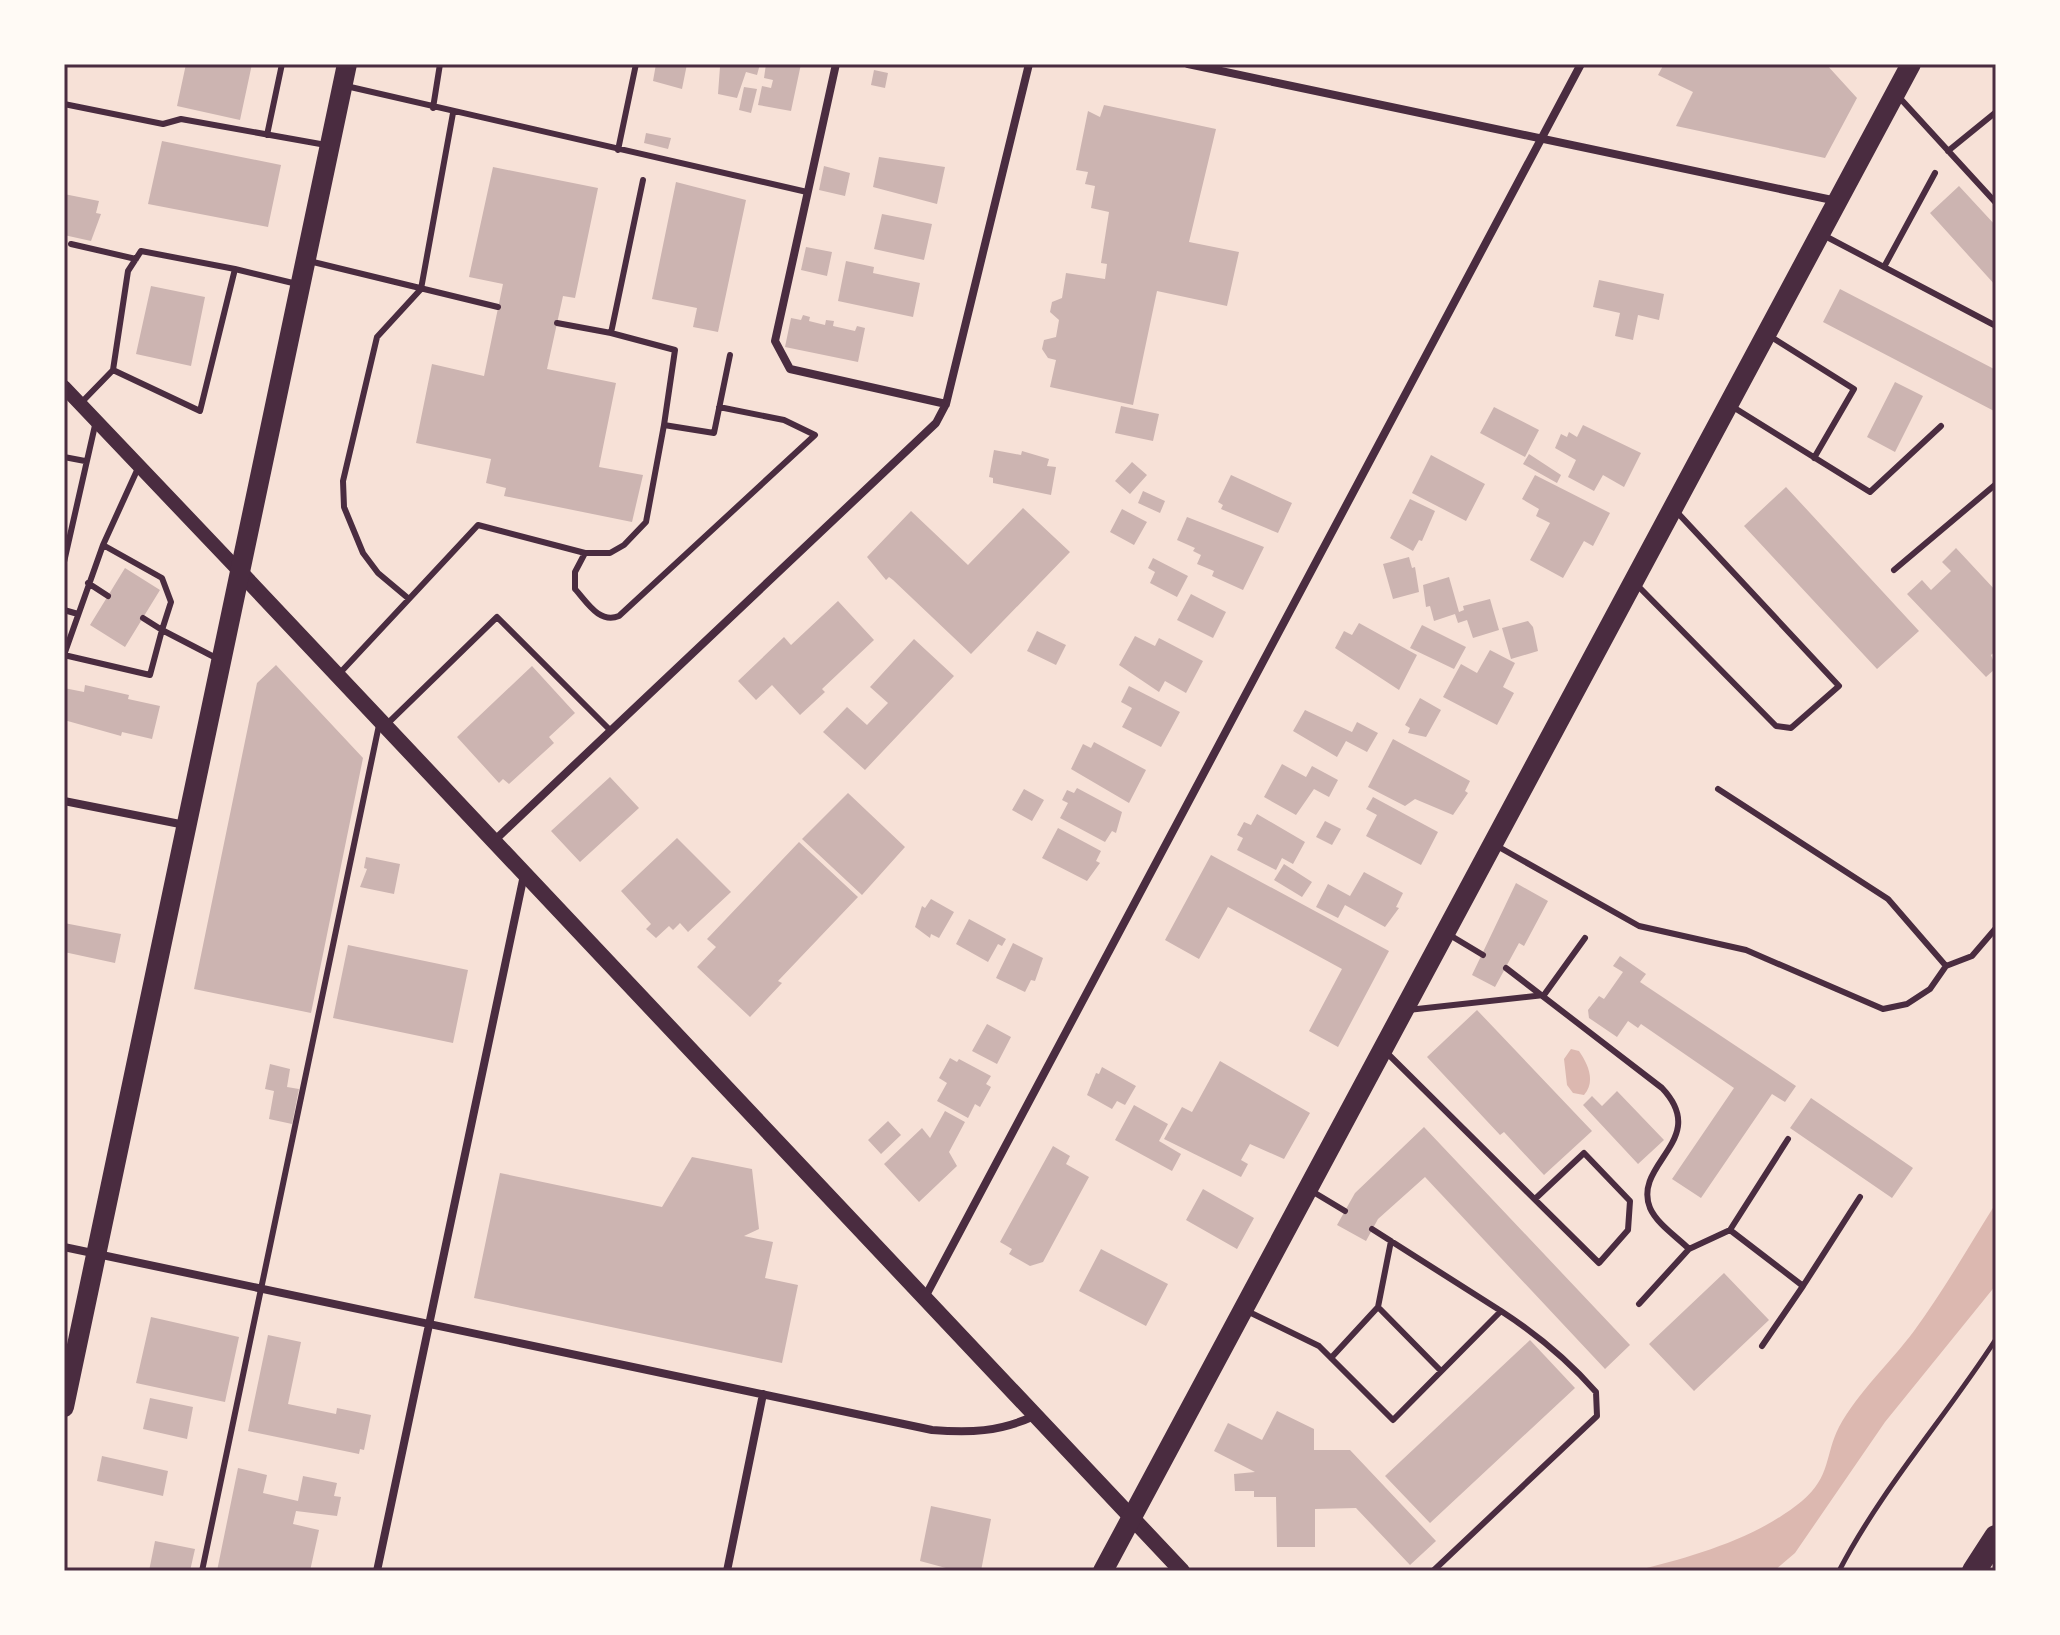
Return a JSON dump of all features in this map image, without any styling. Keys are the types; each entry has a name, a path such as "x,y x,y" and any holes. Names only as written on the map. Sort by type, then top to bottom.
{"highway":[{"path":"1974,1571 1996,1537"}],"main road":[{"path":"64,1407 347,64"},
{"path":"1103,1571 1911,64"},
{"path":"241,573 923,1300 1182,1571"}],"street":[{"path":"836,64 775,341 790,369 946,404"},
{"path":"494,841 921,440 946,404 1029,64"},
{"path":"1188,64 1543,136 1839,201"},
{"path":"923,1300 1581,64"},
{"path":"64,387 241,573"},
{"path":"64,801 187,826"},
{"path":"377,1571 524,874"},
{"path":"64,1247 932,1430 966,1433 1005,1429 1034,1416"},
{"path":"727,1571 763,1394"}],"lane":[{"path":"267,135 282,64"},
{"path":"433,108 440,64"},
{"path":"618,150 636,64"},
{"path":"342,85 807,192"},
{"path":"1895,94 1996,203"},
{"path":"64,104 163,124 181,119 329,146"},
{"path":"1948,151 1996,112"},
{"path":"409,599 378,573 363,553 344,507 343,481 377,337 421,289 453,113"},
{"path":"1884,267 1935,173"},
{"path":"611,333 643,180"},
{"path":"1821,234 1996,326"},
{"path":"71,244 136,259"},
{"path":"80,404 113,370 128,271 141,251 301,285"},
{"path":"306,260 498,307"},
{"path":"113,370 200,411 235,269"},
{"path":"338,675 478,525 585,553 610,553 624,545 646,522 675,350 557,323"},
{"path":"1768,334 1854,389 1814,458"},
{"path":"664,425 714,433 730,355"},
{"path":"1730,405 1870,492 1941,426"},
{"path":"585,553 575,572 575,589 598,614 606,618 619,616 815,435 784,420 719,407"},
{"path":"64,562 96,420"},
{"path":"64,457 85,461"},
{"path":"103,545 162,578 171,602 150,675 64,655 103,545 139,466"},
{"path":"1894,570 1996,484"},
{"path":"1634,583 1776,726 1791,728 1839,686 1674,509"},
{"path":"88,583 108,596"},
{"path":"64,610 78,614"},
{"path":"202,1571 383,723 497,617 611,731"},
{"path":"143,618 222,662"},
{"path":"1718,789 1888,899 1946,966"},
{"path":"1494,844 1639,926 1746,950 1883,1009 1907,1004 1930,989 1946,966 1972,956 1996,928"},
{"path":"1446,933 1483,955"},
{"path":"1404,1011 1544,995 1585,938"},
{"path":"1506,968 1672,1098 1679,1126 1652,1179 1649,1204 1657,1218 1689,1249"},
{"path":"1383,1049 1599,1263 1628,1230 1630,1201 1584,1153 1535,1199"},
{"path":"1639,1304 1689,1249 1730,1230 1788,1139"},
{"path":"1308,1189 1345,1211"},
{"path":"1762,1346 1860,1197"},
{"path":"1372,1229 1543,1338 1596,1392 1597,1416 1433,1571"},
{"path":"1730,1230 1803,1286"},
{"path":"1331,1358 1378,1307 1391,1241"},
{"path":"1378,1307 1441,1371"},
{"path":"1243,1310 1319,1346 1393,1420 1501,1311"}],"path":[{"path":"1839,1571 1872,1510 1959,1396 1996,1339"}],"shaded area":[{"path":"1571,1049 1579,1051 1589,1073 1590,1084 1584,1095 1573,1093 1567,1085 1564,1059"},
{"path":"1996,1203 1996,1285 1885,1422 1795,1553 1774,1571 1635,1571 1700,1553 1744,1536 1784,1514 1811,1492 1823,1474 1839,1427 1847,1414 1925,1315"}],"building":[{"path":"186,64 252,64 240,120 177,106"},
{"path":"656,64 687,64 682,89 653,81"},
{"path":"713,64 760,64 757,75 746,72 737,98 718,94 720,67"},
{"path":"766,64 801,64 791,111 758,105 762,86 771,88 773,80 764,78"},
{"path":"1664,64 1826,64 1857,98 1825,158 1676,126 1693,92 1658,75"},
{"path":"874,70 888,73 885,88 871,85"},
{"path":"744,87 757,89 751,113 739,110"},
{"path":"1104,105 1216,129 1189,242 1239,252 1227,306 1157,291 1133,405 1050,387 1056,360 1048,358 1042,349 1044,340 1056,337 1059,320 1050,312 1052,302 1062,298 1066,273 1105,279 1107,264 1101,263 1109,212 1091,208 1095,186 1085,184 1088,172 1076,170 1088,111 1100,117"},
{"path":"646,133 671,138 668,149 644,143"},
{"path":"162,141 281,165 268,227 148,204"},
{"path":"879,157 945,167 937,204 873,187"},
{"path":"824,166 850,173 845,196 819,190"},
{"path":"493,167 598,188 575,298 563,296 547,369 616,383 599,467 643,475 632,522 504,496 506,488 486,483 491,459 416,443 432,364 484,376 503,284 469,277"},
{"path":"676,182 746,200 718,332 693,327 697,308 652,299"},
{"path":"1959,186 1996,226 1996,286 1930,213"},
{"path":"64,194 99,201 96,213 101,214 91,241 64,235"},
{"path":"882,214 932,224 924,260 874,249"},
{"path":"806,247 832,252 827,276 801,270"},
{"path":"846,261 874,267 873,273 920,283 913,317 838,301"},
{"path":"1599,280 1664,294 1659,320 1638,315 1633,340 1615,336 1620,313 1593,307"},
{"path":"151,286 205,297 191,366 136,354"},
{"path":"1840,289 1996,370 1996,412 1823,322"},
{"path":"803,315 810,317 809,321 825,325 826,320 834,321 833,326 855,331 857,326 865,328 858,362 785,347 791,318 801,320"},
{"path":"1895,382 1923,396 1895,452 1867,437"},
{"path":"1121,406 1159,414 1153,441 1115,433"},
{"path":"1494,407 1539,430 1525,457 1480,433"},
{"path":"1583,425 1641,453 1624,487 1603,475 1594,491 1568,477 1576,460 1555,448 1561,434 1567,437 1569,432 1577,437"},
{"path":"994,450 1021,455 1022,451 1049,459 1047,466 1056,467 1051,495 993,483 993,478 989,477"},
{"path":"1529,454 1561,475 1557,483 1523,464"},
{"path":"1431,455 1485,484 1466,521 1412,493"},
{"path":"1132,462 1147,475 1130,494 1115,481"},
{"path":"1231,475 1292,503 1278,533 1221,509 1223,505 1218,502"},
{"path":"1535,475 1610,513 1593,546 1584,541 1563,578 1530,560 1550,523 1536,516 1539,509 1522,499"},
{"path":"1786,487 1919,631 1877,669 1744,526"},
{"path":"1143,491 1165,501 1160,513 1138,503"},
{"path":"1410,499 1435,511 1422,541 1419,540 1413,551 1390,538"},
{"path":"1023,508 1070,552 971,654 893,580 889,577 886,580 867,557 911,511 968,565"},
{"path":"1122,509 1147,522 1134,545 1110,532"},
{"path":"1187,517 1264,547 1243,590 1212,576 1214,571 1197,564 1201,555 1193,551 1195,548 1177,540"},
{"path":"1956,548 1996,591 1996,651 1991,655 1996,668 1986,677 1907,594 1922,580 1931,590 1951,571 1942,562"},
{"path":"1409,557 1412,568 1415,567 1419,592 1393,599 1383,564"},
{"path":"1153,558 1188,576 1177,597 1150,583 1155,572 1148,568"},
{"path":"125,568 160,590 125,647 90,625"},
{"path":"1449,577 1459,612 1464,610 1463,606 1490,599 1499,630 1473,638 1467,620 1458,623 1455,614 1434,621 1430,606 1426,607 1423,585"},
{"path":"1191,594 1226,612 1213,638 1177,620"},
{"path":"838,601 874,640 822,689 825,692 800,715 772,685 756,700 738,681 784,637 791,645"},
{"path":"1528,621 1533,627 1538,651 1511,659 1502,628"},
{"path":"1359,623 1417,655 1399,690 1335,648 1344,631 1352,635"},
{"path":"1422,625 1466,647 1454,669 1410,648"},
{"path":"1037,631 1066,645 1056,665 1027,651"},
{"path":"1135,636 1155,646 1159,638 1203,661 1186,693 1165,681 1159,692 1119,665"},
{"path":"914,639 954,676 865,770 823,732 847,707 867,725 888,703 870,687"},
{"path":"1490,650 1515,663 1503,687 1514,693 1497,725 1443,697 1461,664 1477,673"},
{"path":"276,665 363,758 311,1013 194,989 257,683"},
{"path":"532,666 575,713 549,737 554,743 509,784 503,779 499,783 457,737"},
{"path":"85,685 160,706 152,739 122,732 121,736 64,720 64,688 84,692"},
{"path":"1129,686 1180,712 1161,747 1122,727 1132,708 1121,702"},
{"path":"1420,698 1441,710 1426,737 1408,733 1410,728 1405,725"},
{"path":"1305,710 1352,732 1357,722 1378,733 1367,752 1346,741 1337,757 1293,731"},
{"path":"1393,739 1470,781 1465,791 1468,793 1453,815 1415,799 1405,806 1368,787"},
{"path":"1094,742 1146,770 1129,803 1071,769 1083,744 1091,748"},
{"path":"1282,764 1306,777 1312,766 1338,780 1329,797 1314,789 1296,815 1264,797"},
{"path":"610,777 639,808 580,862 551,831"},
{"path":"1077,788 1122,812 1116,833 1112,831 1105,842 1060,818 1068,803 1062,800 1067,790 1074,793"},
{"path":"1024,789 1044,800 1032,821 1012,810"},
{"path":"848,793 905,847 862,895 802,839"},
{"path":"1373,797 1438,832 1421,865 1366,836 1377,815 1366,809"},
{"path":"1257,814 1305,842 1293,864 1282,858 1276,870 1237,850 1243,838 1237,835 1244,822 1251,825"},
{"path":"1325,821 1341,829 1332,845 1316,837"},
{"path":"1058,828 1101,851 1096,861 1100,863 1087,881 1042,858"},
{"path":"677,838 731,892 688,932 680,923 673,930 669,926 656,938 646,929 651,924 621,891"},
{"path":"799,842 858,897 778,981 782,983 750,1017 697,967 716,947 707,939"},
{"path":"1211,855 1389,951 1338,1047 1309,1031 1342,969 1228,907 1199,959 1165,940"},
{"path":"366,857 400,864 394,894 360,887 367,869 364,868"},
{"path":"1284,864 1312,882 1302,897 1274,880"},
{"path":"1364,872 1403,893 1396,907 1399,908 1385,927 1345,905 1338,918 1316,907 1328,884 1350,896"},
{"path":"1516,883 1548,901 1524,946 1519,943 1495,987 1472,975"},
{"path":"931,899 954,912 939,938 931,934 930,938 915,927 922,906 925,908"},
{"path":"969,919 1006,939 1002,946 998,944 988,962 956,944"},
{"path":"64,923 121,934 115,963 64,952"},
{"path":"1013,943 1043,958 1035,981 1031,980 1025,992 996,978"},
{"path":"348,945 468,970 453,1043 333,1018"},
{"path":"1620,956 1646,974 1640,982 1796,1086 1785,1102 1772,1094 1701,1198 1672,1179 1734,1088 1641,1024 1638,1028 1628,1021 1617,1037 1589,1018 1588,1010 1599,996 1604,999 1623,972 1613,966"},
{"path":"1477,1010 1592,1131 1544,1175 1504,1132 1500,1135 1427,1057"},
{"path":"987,1024 1011,1037 997,1064 972,1051"},
{"path":"950,1058 957,1062 959,1059 991,1076 986,1084 991,1087 980,1107 975,1104 968,1118 937,1101 947,1083 939,1078"},
{"path":"1220,1061 1310,1113 1284,1159 1250,1144 1241,1160 1248,1164 1241,1177 1164,1139 1182,1107 1192,1112"},
{"path":"270,1064 290,1069 287,1087 299,1089 292,1124 269,1119 274,1091 265,1089"},
{"path":"1102,1067 1136,1086 1125,1105 1117,1101 1112,1109 1087,1095 1096,1073 1099,1074"},
{"path":"1617,1091 1664,1140 1638,1164 1583,1105 1592,1096 1602,1106"},
{"path":"1811,1098 1913,1168 1892,1198 1790,1128"},
{"path":"1134,1105 1168,1124 1159,1141 1181,1154 1172,1171 1115,1140"},
{"path":"945,1111 965,1122 949,1152 957,1166 919,1202 884,1164 922,1128 930,1138"},
{"path":"888,1121 901,1135 881,1154 868,1140"},
{"path":"1424,1127 1630,1345 1605,1369 1425,1177 1378,1219 1366,1241 1337,1225 1355,1193"},
{"path":"1053,1146 1070,1156 1066,1164 1089,1177 1043,1262 1030,1266 1009,1254 1012,1249 1000,1242"},
{"path":"692,1157 752,1169 759,1229 744,1236 773,1242 765,1278 798,1285 782,1363 474,1298 500,1173 662,1207"},
{"path":"1203,1189 1254,1218 1237,1249 1186,1220"},
{"path":"1101,1249 1168,1284 1146,1326 1079,1291"},
{"path":"1724,1273 1769,1320 1694,1391 1649,1344"},
{"path":"151,1317 239,1337 225,1402 136,1383"},
{"path":"268,1335 301,1342 288,1404 336,1414 337,1408 371,1415 364,1450 360,1449 359,1454 248,1431"},
{"path":"1530,1340 1575,1388 1430,1523 1385,1476"},
{"path":"150,1398 193,1407 187,1439 143,1429"},
{"path":"1277,1411 1314,1429 1314,1450 1350,1450 1436,1541 1410,1565 1356,1508 1315,1509 1315,1547 1277,1547 1276,1497 1254,1497 1254,1491 1235,1491 1234,1474 1255,1472 1214,1451 1228,1423 1262,1440"},
{"path":"102,1456 168,1471 163,1496 97,1481"},
{"path":"238,1468 267,1475 263,1493 298,1501 303,1476 337,1483 334,1496 341,1497 337,1516 296,1511 293,1524 319,1530 310,1571 217,1571"},
{"path":"931,1506 991,1519 981,1571 957,1571 920,1561"},
{"path":"155,1541 195,1549 190,1571 149,1571"}]}
